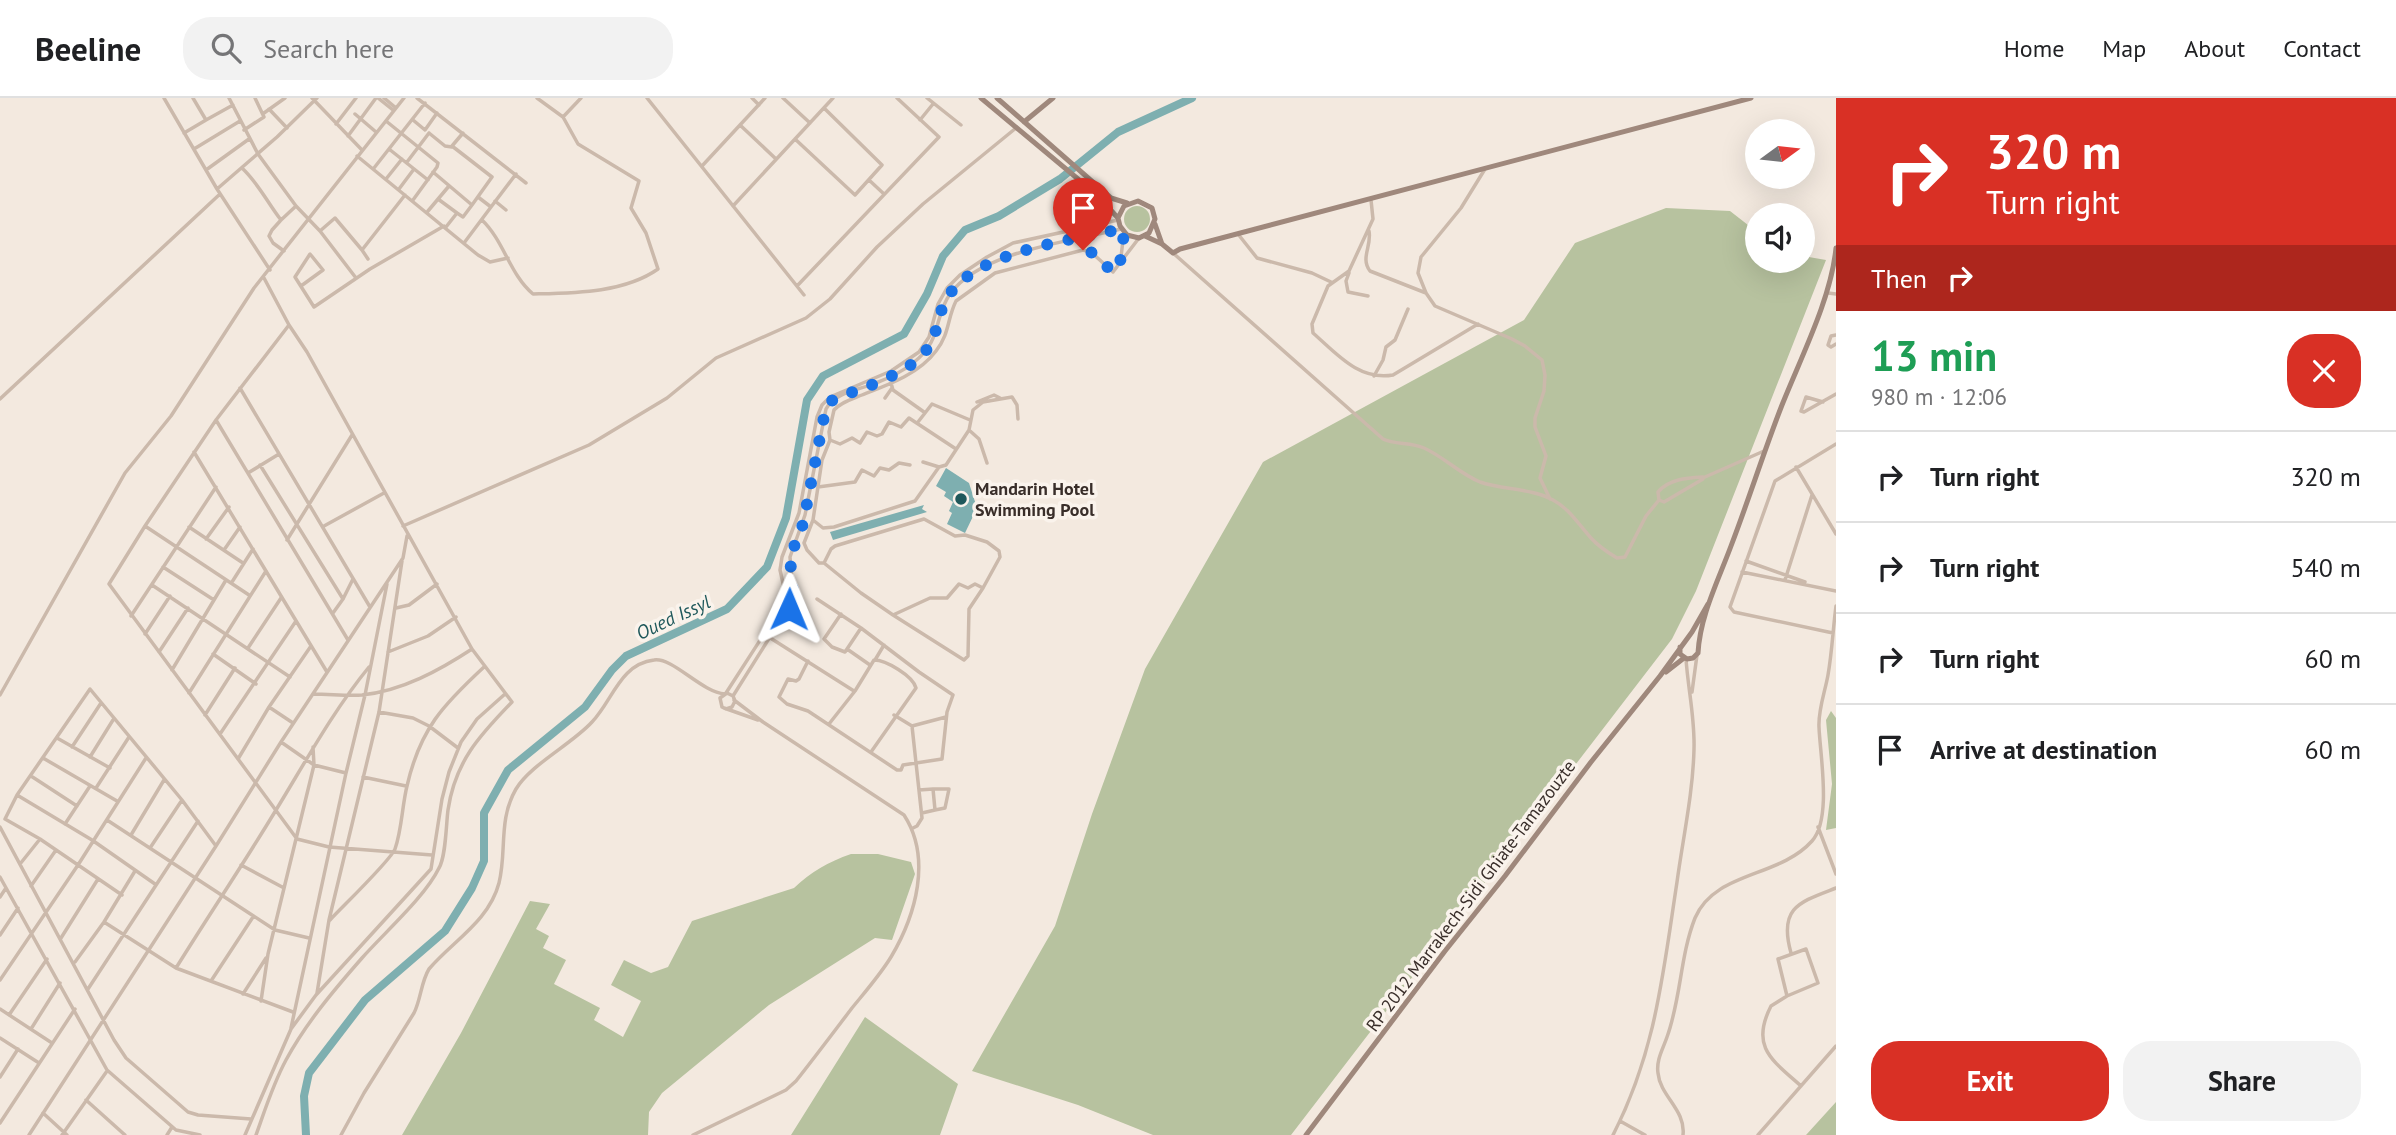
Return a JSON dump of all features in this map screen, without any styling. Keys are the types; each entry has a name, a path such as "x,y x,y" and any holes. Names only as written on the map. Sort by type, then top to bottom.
{"street":[{"path":"164,98 205,170 270,270"},
{"path":"193,98 206,120"},
{"path":"229,98 258,153 296,206 320,230 356,278"},
{"path":"244,130 263,119 264,113 255,98"},
{"path":"264,113 278,100 285,98"},
{"path":"336,124 356,98"},
{"path":"347,136 377,98 394,109"},
{"path":"384,98 394,109"},
{"path":"0,695 125,472 171,416 222,335 264,277 404,98"},
{"path":"417,98 526,183"},
{"path":"482,220 494,232 527,289 533,294 585,292 643,278 658,269 646,233 631,208 639,181 578,144 563,117 537,98"},
{"path":"647,98 804,295"},
{"path":"752,98 759,105"},
{"path":"702,166 765,98"},
{"path":"783,98 810,123"},
{"path":"733,206 833,98"},
{"path":"797,286 939,137 897,98"},
{"path":"927,98 961,125"},
{"path":"981,98 1083,182 1118,219 1123,231 1121,259"},
{"path":"997,98 1114,200 1127,203 1138,201 1148,205 1154,213 1154,224 1162,244"},
{"path":"1024,122 1053,98"},
{"path":"1173,253 1238,233 1751,98"},
{"path":"0,399 315,99 362,150"},
{"path":"563,117 578,99"},
{"path":"374,169 425,103"},
{"path":"920,120 933,104"},
{"path":"184,133 233,105"},
{"path":"795,139 855,194 869,180 882,165 824,108"},
{"path":"269,109 287,128"},
{"path":"407,163 437,113"},
{"path":"355,114 376,132"},
{"path":"412,119 445,146 452,146 492,177 463,217 438,199"},
{"path":"194,150 240,121"},
{"path":"386,121 438,163 413,201"},
{"path":"740,125 776,159"},
{"path":"402,526 589,445 667,398 716,358 806,318 830,299 877,247 923,204 1016,128"},
{"path":"452,146 463,133"},
{"path":"205,170 249,139"},
{"path":"389,149 428,180"},
{"path":"358,156 490,262 508,258"},
{"path":"386,179 401,159"},
{"path":"242,167 281,220"},
{"path":"1486,167 1461,208 1421,257 1419,272 1426,293 1437,307 1525,346 1544,365 1544,391 1535,418 1535,427 1546,456 1540,478 1550,499"},
{"path":"399,189 414,169"},
{"path":"433,172 472,205"},
{"path":"464,243 516,174"},
{"path":"869,180 884,194"},
{"path":"427,212 449,186"},
{"path":"362,250 405,194"},
{"path":"478,197 491,207"},
{"path":"1368,296 1348,292 1346,281 1374,215 1371,198"},
{"path":"495,201 506,210"},
{"path":"1118,219 1121,209 1127,203"},
{"path":"284,251 273,243 270,236 272,230 296,206"},
{"path":"301,286 323,271 310,254 295,277 314,306 356,278 445,227 457,213"},
{"path":"320,230 335,218 368,259"},
{"path":"719,701 783,601 785,590 780,570 782,557 797,520 822,405 832,395 912,359 927,341 939,304 949,285 987,257 1013,243 1118,219"},
{"path":"824,563 835,546 924,519 955,536 965,535 987,542 999,551 1000,557 969,609 968,656 964,660 861,593 824,563 815,560 804,543 813,520 822,460 830,440 829,432 836,407 892,386 916,370 935,353 948,333 956,301 995,272 1083,250 1091,252 1113,272 1121,259 1154,224"},
{"path":"1077,229 1079,239"},
{"path":"1368,229 1371,241 1365,259 1370,271 1426,293"},
{"path":"726,709 733,706 734,698 792,602 790,557 803,524 828,405 834,399 879,382 915,361 934,340 947,299 957,286 988,264 1016,254 1079,239 1123,231 1131,237 1142,237 1162,244 1383,439 1393,443 1411,443 1426,449 1479,482 1550,499 1574,516 1600,547 1622,559 1646,516 1660,500 1659,489 1682,479 1704,477"},
{"path":"1238,233 1257,258 1312,273 1332,283"},
{"path":"1027,240 1029,251"},
{"path":"1013,243 1016,254"},
{"path":"1692,698 1697,644 1708,604 1764,451 1834,274 1836,249"},
{"path":"1349,271 1328,286 1312,324 1313,333 1364,374 1393,375 1478,324"},
{"path":"256,1135 285,1061 303,1032 440,867 451,791 466,754 512,702 472,649 264,277"},
{"path":"1826,292 1836,294"},
{"path":"1374,376 1383,360 1386,347 1395,340 1408,309"},
{"path":"289,326 216,420 109,584 297,839 330,847 432,855"},
{"path":"1836,335 1831,336 1828,345 1831,347 1836,344"},
{"path":"885,398 892,386"},
{"path":"892,386 924,412"},
{"path":"240,388 370,607"},
{"path":"1822,402 1806,397 1801,411 1804,412 1822,402 1836,394"},
{"path":"923,462 939,467 946,465 969,430 977,404 1012,397 1015,400 1018,419"},
{"path":"918,422 929,406 936,404 970,420"},
{"path":"830,440 840,444 852,438 860,443 867,432 877,436 882,434 889,422 901,427 909,418 956,449"},
{"path":"216,420 348,640"},
{"path":"969,430 979,439 987,463"},
{"path":"287,540 352,435"},
{"path":"1833,633 1732,611 1730,607 1775,481 1836,444"},
{"path":"1660,500 1664,502 1704,477 1764,451"},
{"path":"194,452 327,672"},
{"path":"247,473 279,454"},
{"path":"818,487 855,482 862,470 874,476 880,468 889,470 900,463 910,465"},
{"path":"260,465 343,599"},
{"path":"813,520 823,528 834,527 915,501 939,467"},
{"path":"1796,467 1836,534"},
{"path":"1682,479 1685,490"},
{"path":"131,616 216,486"},
{"path":"324,526 384,492"},
{"path":"1784,580 1812,495"},
{"path":"206,539 229,508"},
{"path":"145,526 249,595"},
{"path":"189,527 243,563"},
{"path":"224,550 240,527"},
{"path":"316,995 345,847 379,712 407,534"},
{"path":"232,583 253,549"},
{"path":"29,1135 293,723 403,558"},
{"path":"1746,561 1810,584"},
{"path":"163,567 214,600"},
{"path":"189,693 266,571"},
{"path":"1742,572 1836,591"},
{"path":"332,613 343,599 353,578"},
{"path":"172,670 226,580"},
{"path":"291,1029 365,695 387,582"},
{"path":"396,608 409,605 437,584"},
{"path":"894,615 930,598 947,598 957,585 968,588 975,584 983,588"},
{"path":"152,585 290,677"},
{"path":"145,634 170,596"},
{"path":"248,648 281,598"},
{"path":"808,661 799,679 788,679 778,696 787,704 808,711 897,770 901,770 904,765 942,760 946,717 953,695 817,599"},
{"path":"1697,655 1685,658 1680,654 1680,647 1708,604"},
{"path":"1683,1135 1680,1116 1659,1081 1658,1063 1672,1023 1696,915 1723,887 1780,865 1813,840 1824,792 1819,719 1833,641 1836,606"},
{"path":"159,652 188,608"},
{"path":"841,614 825,641 842,653 861,628"},
{"path":"388,652 428,636 456,617"},
{"path":"220,734 296,621"},
{"path":"764,634 855,691"},
{"path":"1686,640 1693,640 1697,644"},
{"path":"1833,641 1836,647"},
{"path":"829,724 855,691 884,645"},
{"path":"238,759 310,646"},
{"name":"RP 2012 Marrakech-Sidi Ghiate-Tamazouzte","path":"1306,1135 1680,647"},
{"path":"313,694 365,695 434,673 472,649"},
{"path":"847,649 870,665"},
{"path":"213,654 256,684"},
{"path":"1613,1135 1648,1051 1657,1011 1694,764 1692,698 1685,658"},
{"name":"RP 2012 Marrakech-Sidi Ghiate-Tamazouzte","path":"1660,676 1685,658"},
{"path":"341,1135 414,1013 420,1001 424,976 481,917 490,904 500,875 504,824 516,788 524,778 586,729 625,674 636,666 653,660 664,661 715,693 721,706 763,722"},
{"path":"875,660 881,660 915,685"},
{"path":"177,968 345,695 371,664"},
{"path":"329,920 394,852 415,756 429,726 450,700 484,667"},
{"path":"205,715 235,668"},
{"path":"871,752 894,715 916,688 915,685 922,674"},
{"path":"122,895 40,839 5,819 17,795 90,690 182,800 216,846"},
{"path":"693,1135 786,1090 796,1081 891,957 909,918 919,878 919,858 912,828 904,815 763,722 734,698 725,693 715,693"},
{"path":"245,1135 291,1029 316,995 431,869 442,799 458,748 477,719 505,694"},
{"path":"72,747 101,703"},
{"path":"269,707 293,723"},
{"path":"379,712 413,718 429,726 458,748"},
{"path":"894,715 912,726 946,717"},
{"path":"90,757 114,719"},
{"path":"912,726 922,813 921,822 912,828"},
{"path":"96,789 129,737"},
{"path":"57,738 110,768"},
{"path":"281,742 314,765 346,773"},
{"path":"261,1000 268,954 314,765 313,747"},
{"path":"43,758 118,801"},
{"path":"0,980 146,758"},
{"path":"31,776 77,806"},
{"path":"363,777 407,786"},
{"path":"131,835 164,779"},
{"path":"65,824 90,786"},
{"path":"933,789 935,810"},
{"path":"919,790 949,789 945,808 922,813"},
{"path":"17,795 92,840 155,884"},
{"path":"150,848 182,800"},
{"path":"107,820 275,930 310,938"},
{"path":"88,989 198,821"},
{"path":"0,827 103,1019 127,1058 188,1112 251,1119"},
{"path":"1818,827 1836,874"},
{"path":"20,864 40,839"},
{"path":"1813,840 1825,843"},
{"path":"32,886 55,850"},
{"path":"241,864 284,888"},
{"path":"74,963 122,895 135,871"},
{"path":"0,877 107,1070 176,1130 200,1135"},
{"path":"61,938 98,879"},
{"path":"0,897 6,887"},
{"path":"1791,953 1787,931 1792,911 1801,902 1836,888"},
{"path":"0,935 18,908"},
{"path":"212,981 253,917"},
{"path":"104,922 177,968 293,1012"},
{"path":"1787,996 1778,959 1807,949 1818,982 1771,1006 1766,1017 1762,1043 1770,1058 1801,1086"},
{"path":"243,994 268,954"},
{"path":"9,1015 47,960"},
{"path":"31,1029 60,983"},
{"path":"0,1009 52,1043"},
{"path":"0,1124 75,1009"},
{"path":"0,1038 39,1063"},
{"path":"1758,1135 1836,1046"},
{"path":"0,1076 18,1049"},
{"path":"43,1113 64,1134 107,1070"},
{"path":"86,1100 125,1135"},
{"path":"1620,1121 1645,1135"},
{"path":"167,1135 172,1127"}],"green space":[{"path":"1137,206 1146,210 1150,219 1146,228 1137,232 1128,228 1124,219 1128,210"},
{"path":"1666,208 1730,211 1745,223 1745,273 1815,273 1815,258 1826,260 1696,591 1672,639 1291,1135 1153,1135 1078,1105 972,1071 1055,926 1145,669 1263,462 1524,320 1575,243"},
{"path":"1831,711 1836,718 1836,828 1826,830 1832,784 1826,720"},
{"path":"851,854 878,854 911,862 915,874 892,940 875,938 769,1005 662,1093 649,1112 648,1135 402,1135 461,1033 530,901 550,904 536,929 549,936 543,948 566,960 554,984 600,1008 594,1020 623,1037 641,1001 611,985 624,960 651,973 668,967 692,921 794,888 820,868"},
{"path":"865,1017 958,1084 940,1135 791,1135"},
{"path":"1836,1102 1836,1135 1806,1135"}],"water":[{"name":"Mandarin Hotel Swimming Pool","path":"946,468 969,483 977,508 965,533 947,524 953,502 944,496 946,492 936,486"},
{"path":"924,505 922,509 927,512 833,540 830,532"}],"waterway":[{"name":"Oued Issyl","path":"306,1135 304,1096 309,1073 365,1000 445,931 472,888 484,861 484,813 508,770 585,707 612,670 626,656 727,609 767,567 786,518 807,400 823,376 904,334 927,294 943,256 965,230 999,216 1060,179 1118,132 1192,98"}],"place":[{"name":"Mandarin Hotel Swimming Pool","path":"961,499"}],"route":[{"path":"789,609 793,595 790,557 803,524 825,412 830,402 886,379 919,358 936,337 944,307 954,289 988,264 1003,257 1121,229 1124,232 1121,259 1113,272 1091,252 1083,250"}]}
